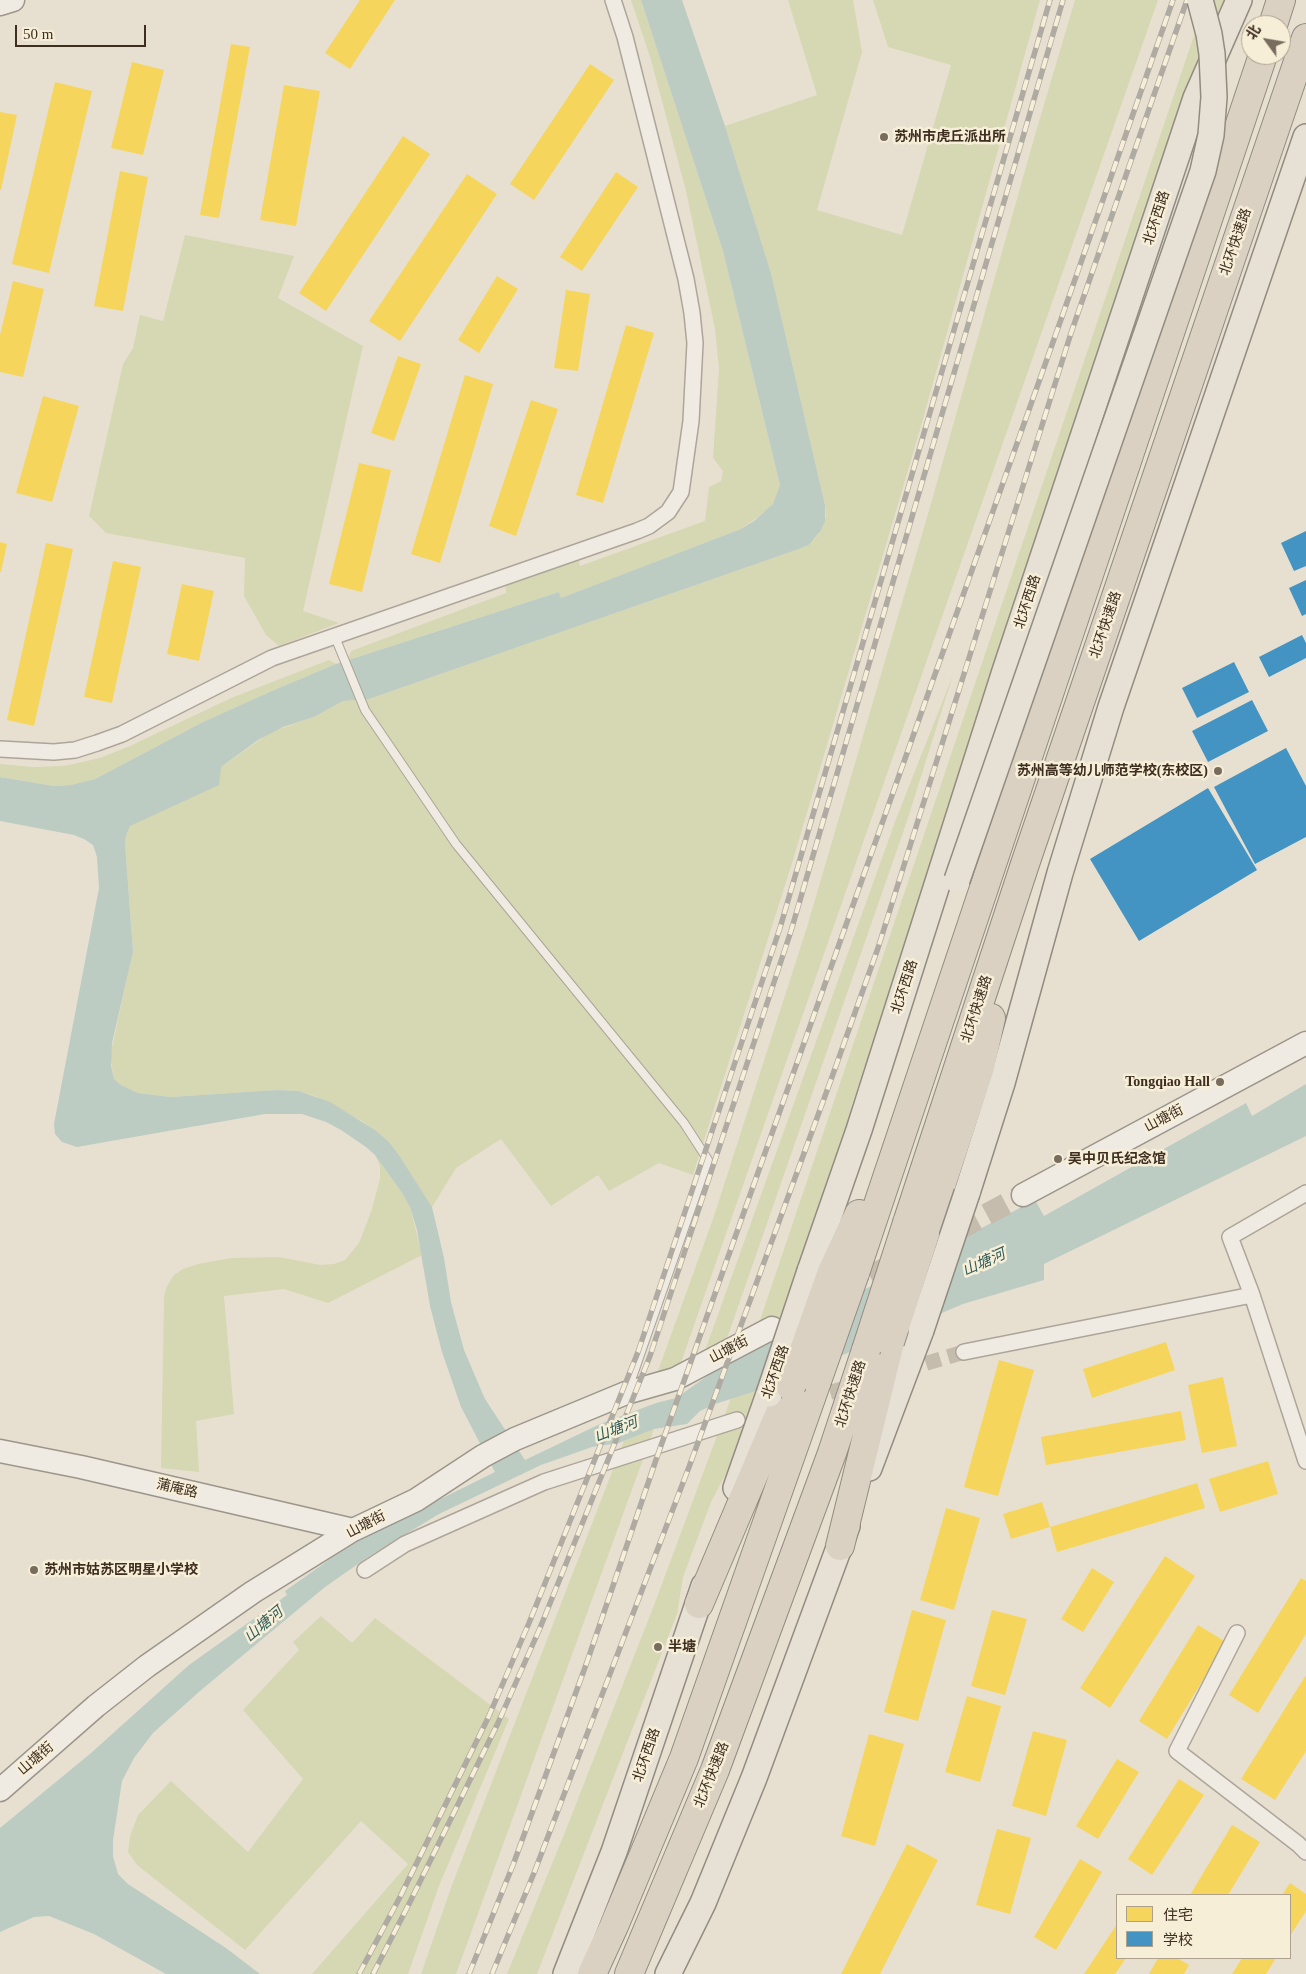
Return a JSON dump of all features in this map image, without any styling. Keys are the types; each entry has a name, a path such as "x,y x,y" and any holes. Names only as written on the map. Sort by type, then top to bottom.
{"highway":[{"path":"1277,15 1282,0"},
{"name":"北环快速路","path":"629,1974 715,1770 832,1453 878,1346 916,1228 980,1067 1025,864 1306,38"},
{"path":"699,1604 780,1390 832,1272 909,1109 1260,65"},
{"path":"592,1974 684,1758 796,1445 817,1381 832,1272"},
{"path":"840,1546 878,1346"}],"main road":[{"path":"859,1130 922,976 957,880 1203,171 1213,117 1214,71 1209,34 1200,0"},
{"name":"北环西路","path":"832,1272 859,1130 1005,671 1193,107 1240,0"},
{"path":"668,1974 703,1903 754,1778 921,1330 1002,1083 1060,873 1111,707 1306,137"},
{"name":"北环西路","path":"566,1974 614,1852 699,1604"}],"street":[{"path":"0,4 13,0"},
{"path":"0,748 54,752 74,750 97,744 122,734 255,666 643,528 668,512 681,492 691,421 696,343 686,279 625,37 613,0"},
{"name":"山塘街","path":"1023,1195 1306,1043"},
{"path":"1306,1193 1230,1237 1252,1295 1306,1461"},
{"path":"964,1352 1252,1295"},
{"name":"山塘街","path":"0,1790 96,1706 154,1661 253,1592 353,1530 416,1500 483,1456 515,1439 626,1393 675,1379 772,1328"},
{"path":"365,1570 405,1544 544,1482 737,1420"},
{"name":"蒲庵路","path":"0,1451 81,1467 353,1530"},
{"path":"1237,1633 1177,1751 1306,1852"}],"lane":[{"path":"335,637 361,701 389,747 456,844 684,1123 708,1160 626,1393"}],"green space":[{"path":"631,0 641,0 723,251 780,485 777,496 773,504 766,511 741,529 561,598 559,592 348,660 351,651 506,593 505,582 578,556 580,566 705,521 709,487 721,481 723,471 713,458 719,369 715,329 686,191 651,60"},
{"path":"788,0 853,0 862,52 817,210 902,235 951,65 888,47 873,0 1040,0 919,433 793,860 693,1175 659,1163 609,1191 598,1175 551,1206 501,1139 456,1168 432,1207 389,1142 362,1121 315,1096 299,1091 277,1090 171,1097 138,1093 121,1085 114,1079 110,1056 133,951 125,843 130,826 271,732 314,717 343,701 369,699 799,549 809,545 817,536 826,516 825,505 771,273 725,126 817,95"},
{"path":"1075,0 1158,0 678,1371 654,1382 714,1216 807,927 928,514"},
{"path":"1206,0 1225,0 1190,92 850,1110 848,1141 786,1313 757,1329"},
{"path":"185,235 294,256 278,298 363,346 303,611 339,623 279,646 266,635 244,596 245,558 106,533 89,516 123,364 133,348 140,315 163,321"},
{"path":"329,660 336,664 203,722 95,779 71,785 54,786 0,777 0,764 33,767 64,766 100,758 130,746 231,698"},
{"path":"953,675 907,821 723,1350 702,1359 896,819"},
{"path":"375,1155 410,1207 422,1255 328,1303 284,1289 224,1296 234,1414 196,1421 199,1472 161,1468 164,1296 167,1286 174,1275 183,1269 198,1264 231,1258 279,1257 320,1265 334,1264 345,1260 359,1243 371,1212 380,1179 380,1166"},
{"path":"755,1391 732,1462 711,1502 683,1577 677,1614 537,1974 507,1974 656,1600 731,1398"},
{"path":"654,1429 456,1974 421,1974 452,1885 624,1441"},
{"path":"321,1616 352,1643 375,1618 509,1719 439,1886 408,1974 312,1974 408,1864 361,1821 245,1950 137,1865 128,1852 130,1836 138,1815 171,1781 248,1852 303,1779 243,1710 299,1650 293,1642"}],"water":[{"name":"山塘河","path":"641,0 682,0 725,126 771,273 825,505 825,521 821,530 809,545 799,549 369,699 343,701 314,717 283,727 258,740 221,767 219,785 130,826 125,843 133,952 112,1043 111,1066 114,1079 121,1085 138,1093 171,1097 277,1090 299,1091 330,1102 375,1130 389,1142 432,1207 444,1258 451,1302 464,1350 485,1399 525,1460 600,1424 656,1403 676,1398 753,1344 772,1338 1035,1200 1044,1216 1246,1103 1252,1116 1306,1084 1306,1136 1044,1264 1044,1280 963,1304 765,1388 715,1404 700,1411 687,1424 654,1429 619,1443 592,1447 541,1465 439,1514 368,1557 325,1587 200,1691 153,1733 134,1758 122,1781 113,1840 113,1856 118,1874 128,1884 226,1948 260,1974 166,1974 94,1934 49,1916 34,1917 0,1932 0,1828 91,1753 189,1665 287,1595 285,1591 333,1557 372,1533 495,1472 461,1407 442,1352 430,1306 417,1230 410,1207 375,1155 366,1147 326,1122 302,1114 265,1114 77,1147 62,1142 55,1134 54,1124 99,888 97,857 93,845 74,835 0,821 0,777 54,786 71,785 95,779 203,722 336,664 559,592 561,598 741,529 754,521 773,504 780,485 723,251"}],"building: 住宅":[{"path":"360,0 395,0 350,69 325,53"},
{"path":"231,44 250,47 219,218 200,215"},
{"path":"132,62 164,70 143,155 111,148"},
{"path":"590,64 614,80 534,200 510,184"},
{"path":"55,82 92,91 49,273 12,264"},
{"path":"284,85 320,91 296,226 260,220"},
{"path":"0,112 17,115 1,190 0,190"},
{"path":"403,136 430,154 326,311 299,293"},
{"path":"120,171 148,177 123,311 94,306"},
{"path":"616,172 638,187 582,271 560,257"},
{"path":"467,174 497,194 400,341 369,321"},
{"path":"497,276 518,289 479,353 458,340"},
{"path":"13,281 44,289 23,377 0,372 0,335"},
{"path":"566,290 590,294 578,371 554,368"},
{"path":"626,325 654,333 603,503 576,495"},
{"path":"398,356 421,364 394,441 371,433"},
{"path":"465,375 493,384 440,563 411,554"},
{"path":"43,396 79,406 52,502 16,493"},
{"path":"531,400 558,409 516,536 489,526"},
{"path":"359,463 391,470 362,592 329,584"},
{"path":"0,542 7,544 1,572 0,572"},
{"path":"46,543 73,549 34,726 7,720"},
{"path":"113,561 141,567 112,703 84,697"},
{"path":"182,584 214,591 199,661 167,654"},
{"path":"1166,1342 1175,1370 1092,1398 1083,1369"},
{"path":"999,1360 1034,1370 998,1496 964,1487"},
{"path":"1223,1377 1237,1446 1202,1453 1188,1385"},
{"path":"1181,1411 1186,1440 1046,1465 1041,1437"},
{"path":"1268,1461 1278,1494 1220,1512 1209,1479"},
{"path":"1197,1483 1205,1508 1057,1552 1050,1527"},
{"path":"1042,1502 1050,1527 1011,1539 1003,1514"},
{"path":"946,1508 980,1518 954,1610 920,1600"},
{"path":"1165,1556 1195,1576 1110,1708 1080,1688"},
{"path":"1092,1568 1114,1582 1083,1632 1061,1619"},
{"path":"1301,1578 1306,1581 1306,1634 1258,1713 1229,1695"},
{"path":"912,1610 946,1620 918,1721 884,1712"},
{"path":"992,1610 1027,1619 1005,1695 971,1686"},
{"path":"1198,1625 1226,1642 1167,1739 1139,1721"},
{"path":"1306,1675 1306,1751 1275,1800 1241,1779"},
{"path":"967,1696 1001,1706 980,1782 945,1772"},
{"path":"1033,1731 1067,1740 1046,1816 1012,1806"},
{"path":"869,1734 904,1744 875,1846 841,1836"},
{"path":"1117,1759 1139,1772 1098,1839 1076,1826"},
{"path":"1179,1779 1204,1795 1152,1875 1128,1859"},
{"path":"1232,1825 1260,1842 1229,1894 1191,1894"},
{"path":"997,1829 1031,1838 1010,1914 976,1905"},
{"path":"907,1844 938,1860 880,1974 841,1974"},
{"path":"1080,1859 1102,1872 1056,1950 1034,1937"},
{"path":"1290,1883 1306,1894 1306,1911 1291,1934 1291,1894 1283,1894"},
{"path":"1116,1926 1116,1959 1125,1959 1115,1974 1084,1974"},
{"path":"1157,1959 1179,1959 1189,1965 1184,1974 1149,1974"},
{"path":"1241,1959 1275,1959 1266,1974 1232,1974"}],"building: 学校":[{"path":"1306,531 1306,566 1294,571 1281,543"},
{"path":"1306,580 1306,614 1302,616 1289,588"},
{"path":"1302,635 1306,643 1306,658 1269,677 1259,657"},
{"path":"1234,662 1249,692 1197,718 1182,688"},
{"path":"1252,700 1268,731 1208,762 1192,731"},
{"path":"1286,748 1306,786 1306,837 1255,864 1214,787"},
{"path":"1208,788 1257,870 1139,941 1090,859"}],"tunnel":[{"path":"841,1292 1023,1195"},
{"path":"904,1370 964,1352"},
{"path":"808,1399 858,1384"}],"railway":[{"path":"359,1974 400,1897 488,1718 529,1623 638,1352 780,928 1050,0"},
{"path":"373,1974 498,1723 540,1628 650,1356 791,931 1063,0"},
{"path":"469,1974 513,1865 587,1662 657,1457 1173,0"},
{"path":"492,1974 534,1873 689,1467 878,948 1071,333 1187,0"}],"place":[{"name":"苏州市虎丘派出所","path":"884,137"},
{"name":"苏州高等幼儿师范学校(东校区)","path":"1218,771"},
{"name":"Tongqiao Hall","path":"1220,1082"},
{"name":"吴中贝氏纪念馆","path":"1058,1159"},
{"name":"苏州市姑苏区明星小学校","path":"34,1570"},
{"name":"半塘","path":"658,1647"}]}
